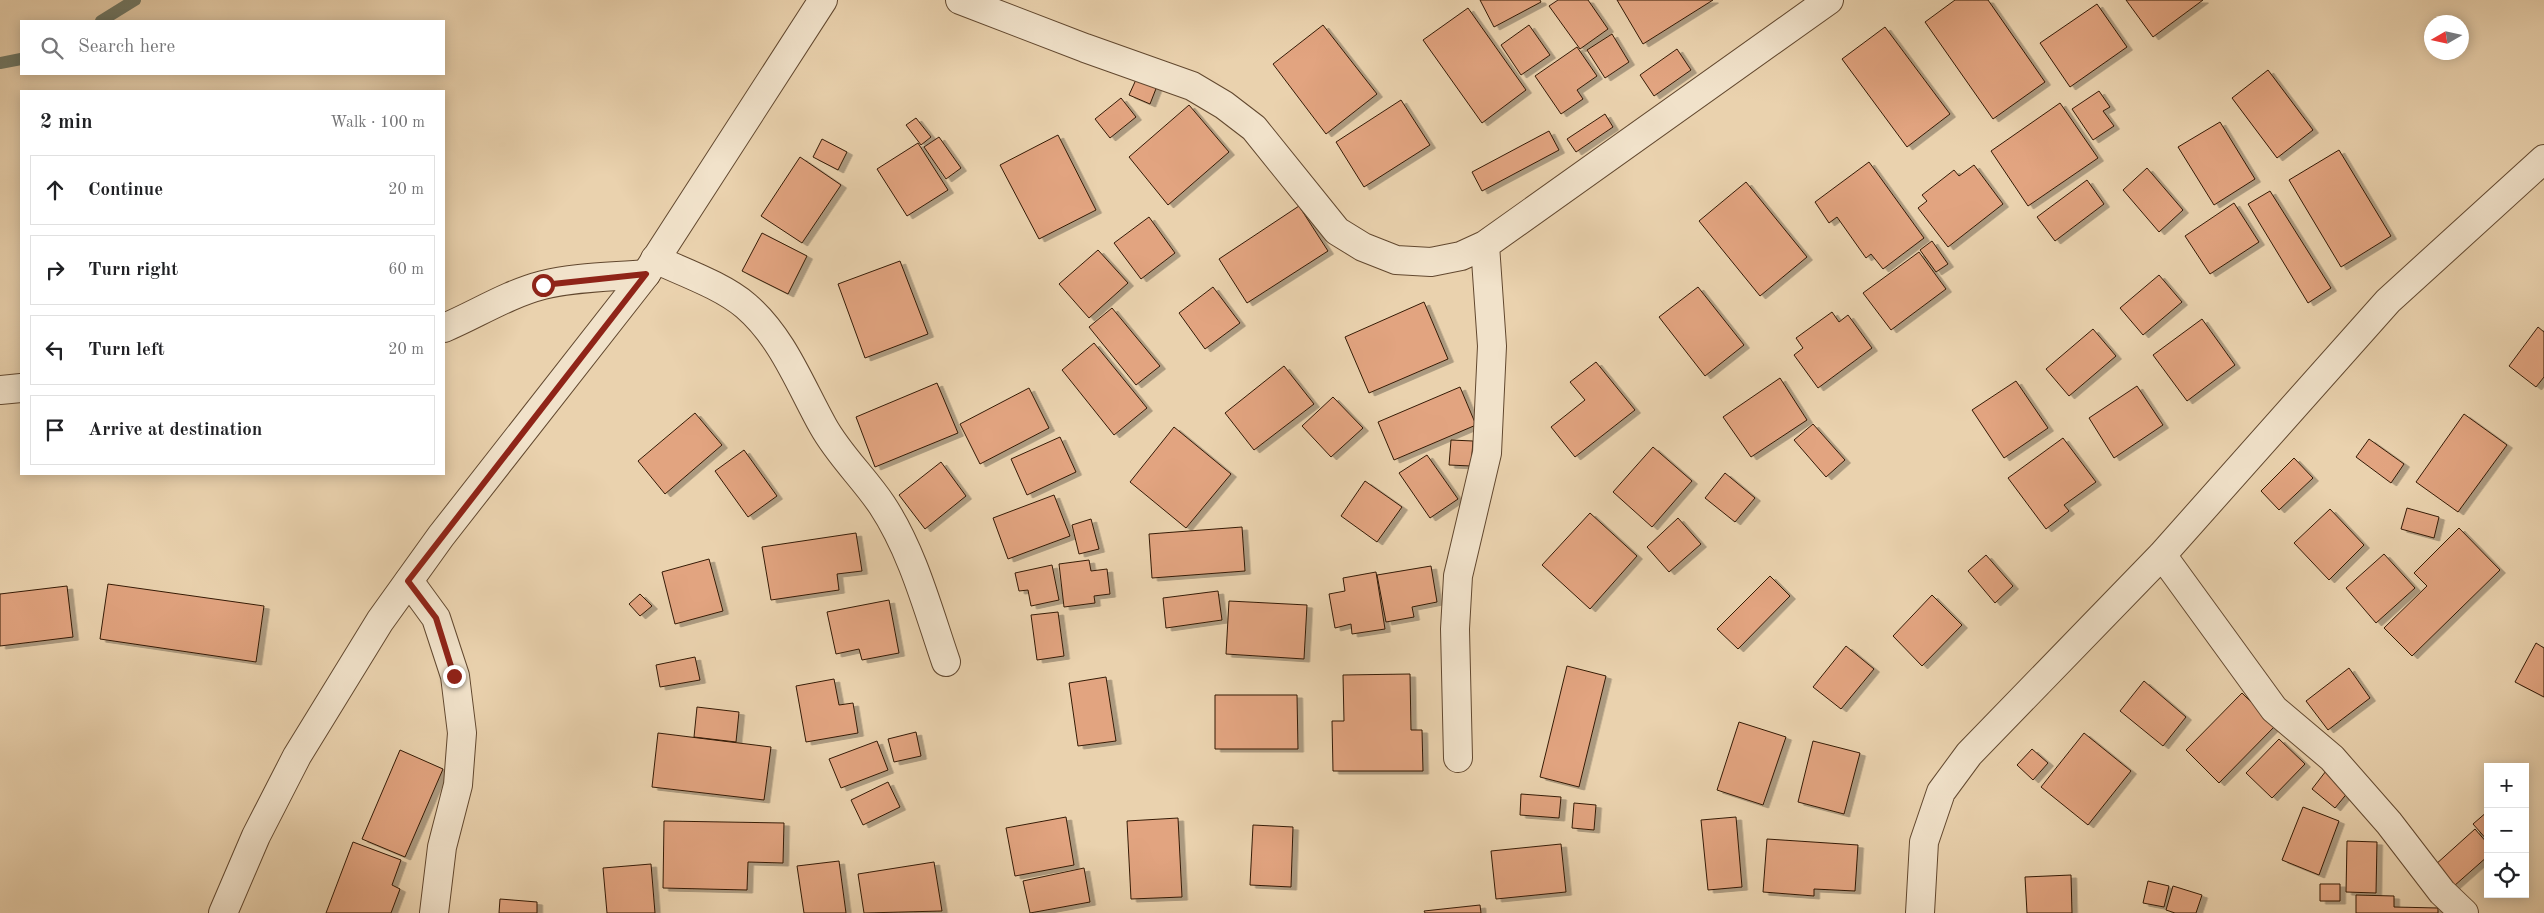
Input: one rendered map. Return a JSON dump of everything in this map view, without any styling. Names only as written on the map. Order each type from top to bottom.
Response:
[{"type":"street","points":[[223,913],[256,836],[297,756],[380,621],[408,581],[650,266],[823,0]]},
{"type":"street","points":[[960,0],[1085,48],[1192,86],[1224,104],[1254,128],[1337,231],[1363,247],[1396,260],[1431,262],[1461,256],[1485,245],[1829,0]]},
{"type":"street","points":[[1920,913],[1924,842],[1941,792],[1969,754],[2162,555],[2388,301],[2544,159]]},
{"type":"street","points":[[1458,758],[1455,629],[1458,576],[1487,453],[1492,346],[1485,245]]},
{"type":"street","points":[[445,328],[482,312],[509,297],[543,285],[650,266],[744,305],[764,324],[788,360],[838,450],[882,505],[912,562],[946,662]]},
{"type":"street","points":[[0,390],[20,388]]},
{"type":"street","points":[[2162,555],[2274,709],[2332,758],[2390,823],[2442,892],[2464,913]]},
{"type":"street","points":[[408,581],[436,618],[454,676],[462,733],[458,785],[442,847],[434,913]]},
{"type":"building","points":[[1480,0],[1540,0],[1541,2],[1494,27]]},
{"type":"building","points":[[1558,0],[1588,0],[1608,29],[1580,49],[1549,6]]},
{"type":"building","points":[[1617,0],[1713,0],[1643,44]]},
{"type":"building","points":[[1955,0],[1988,0],[2045,82],[1993,119],[1925,22]]},
{"type":"building","points":[[2126,0],[2203,0],[2153,37]]},
{"type":"building","points":[[2097,4],[2127,47],[2070,87],[2040,43]]},
{"type":"building","points":[[1468,8],[1526,90],[1482,123],[1423,40]]},
{"type":"building","points":[[1323,25],[1377,94],[1326,134],[1273,64]]},
{"type":"building","points":[[1529,25],[1550,55],[1521,75],[1501,45]]},
{"type":"building","points":[[1885,27],[1950,114],[1907,147],[1842,59]]},
{"type":"building","points":[[1612,34],[1629,62],[1605,78],[1587,50]]},
{"type":"building","points":[[1577,47],[1597,76],[1577,90],[1583,99],[1561,114],[1535,76]]},
{"type":"building","points":[[1677,49],[1691,70],[1654,96],[1640,75]]},
{"type":"building","points":[[2268,70],[2313,130],[2277,158],[2232,98]]},
{"type":"building","points":[[1139,73],[1159,81],[1150,104],[1129,95]]},
{"type":"building","points":[[2099,91],[2110,107],[2103,111],[2114,126],[2093,140],[2072,109]]},
{"type":"building","points":[[1121,98],[1136,117],[1110,138],[1095,119]]},
{"type":"building","points":[[1401,100],[1430,145],[1364,187],[1336,142]]},
{"type":"building","points":[[2060,103],[2098,158],[2028,206],[1991,151]]},
{"type":"building","points":[[1189,105],[1229,152],[1168,205],[1129,157]]},
{"type":"building","points":[[1605,114],[1613,127],[1576,152],[1567,139]]},
{"type":"building","points":[[916,118],[931,137],[921,145],[906,125]]},
{"type":"building","points":[[2220,122],[2255,179],[2214,205],[2178,147]]},
{"type":"building","points":[[1549,131],[1559,150],[1482,191],[1472,172]]},
{"type":"building","points":[[1058,135],[1096,210],[1039,239],[1000,165]]},
{"type":"building","points":[[939,137],[961,168],[946,179],[924,147]]},
{"type":"building","points":[[822,139],[847,152],[838,170],[813,157]]},
{"type":"building","points":[[918,143],[948,190],[907,216],[877,169]]},
{"type":"building","points":[[2339,150],[2391,236],[2341,267],[2289,180]]},
{"type":"building","points":[[800,157],[841,185],[802,243],[761,216]]},
{"type":"building","points":[[1869,162],[1924,238],[1883,269],[1871,254],[1866,258],[1837,217],[1829,223],[1815,202]]},
{"type":"building","points":[[1974,165],[2003,204],[1948,247],[1918,208],[1927,201],[1922,195],[1954,170],[1959,176]]},
{"type":"building","points":[[2147,168],[2183,210],[2159,232],[2123,190]]},
{"type":"building","points":[[2087,180],[2104,204],[2055,241],[2037,217]]},
{"type":"building","points":[[1746,182],[1807,257],[1760,296],[1699,221]]},
{"type":"building","points":[[2270,191],[2331,288],[2308,303],[2248,204]]},
{"type":"building","points":[[2234,203],[2259,242],[2210,274],[2185,236]]},
{"type":"building","points":[[1299,206],[1328,251],[1247,303],[1219,259]]},
{"type":"building","points":[[1149,217],[1175,253],[1141,279],[1114,243]]},
{"type":"building","points":[[762,233],[807,256],[788,294],[742,271]]},
{"type":"building","points":[[1932,241],[1948,264],[1936,272],[1920,250]]},
{"type":"building","points":[[1098,250],[1128,283],[1089,318],[1059,284]]},
{"type":"building","points":[[1919,252],[1946,289],[1891,330],[1863,293]]},
{"type":"building","points":[[900,261],[928,334],[865,358],[838,284]]},
{"type":"building","points":[[2159,275],[2182,302],[2143,335],[2120,308]]},
{"type":"building","points":[[1213,287],[1240,323],[1205,349],[1179,313]]},
{"type":"building","points":[[1698,287],[1744,345],[1705,376],[1659,317]]},
{"type":"building","points":[[1424,302],[1448,359],[1369,393],[1345,337]]},
{"type":"building","points":[[1112,308],[1160,366],[1136,385],[1089,327]]},
{"type":"building","points":[[1832,312],[1839,322],[1848,315],[1872,348],[1818,388],[1794,355],[1803,348],[1796,338]]},
{"type":"building","points":[[2202,319],[2235,365],[2187,401],[2153,355]]},
{"type":"building","points":[[2538,327],[2544,332],[2544,377],[2536,387],[2509,366]]},
{"type":"building","points":[[2093,329],[2116,356],[2069,396],[2046,369]]},
{"type":"building","points":[[1094,343],[1147,408],[1114,435],[1062,370]]},
{"type":"building","points":[[1596,362],[1635,410],[1575,457],[1551,427],[1585,400],[1570,382]]},
{"type":"building","points":[[1284,366],[1314,404],[1254,450],[1225,413]]},
{"type":"building","points":[[1780,378],[1807,420],[1751,457],[1723,417]]},
{"type":"building","points":[[2016,381],[2048,428],[2004,458],[1972,410]]},
{"type":"building","points":[[937,383],[958,433],[875,467],[856,417]]},
{"type":"building","points":[[2137,386],[2163,425],[2114,458],[2089,418]]},
{"type":"building","points":[[1460,387],[1476,425],[1394,460],[1378,422]]},
{"type":"building","points":[[1029,388],[1049,428],[980,464],[960,424]]},
{"type":"building","points":[[1333,397],[1363,428],[1331,457],[1302,426]]},
{"type":"building","points":[[695,413],[722,445],[665,494],[638,461]]},
{"type":"building","points":[[2464,414],[2507,445],[2458,512],[2416,482]]},
{"type":"building","points":[[1813,424],[1845,460],[1826,477],[1794,440]]},
{"type":"building","points":[[1174,427],[1231,474],[1186,528],[1130,482]]},
{"type":"building","points":[[1060,437],[1076,472],[1027,495],[1011,459]]},
{"type":"building","points":[[2063,438],[2096,482],[2064,505],[2069,511],[2046,529],[2008,478]]},
{"type":"building","points":[[2369,439],[2404,464],[2391,483],[2356,457]]},
{"type":"building","points":[[1451,440],[1473,441],[1471,466],[1449,465]]},
{"type":"building","points":[[1653,447],[1692,481],[1652,527],[1613,492]]},
{"type":"building","points":[[744,450],[777,496],[748,517],[715,471]]},
{"type":"building","points":[[1427,455],[1458,499],[1430,518],[1399,473]]},
{"type":"building","points":[[2294,458],[2313,478],[2279,510],[2261,491]]},
{"type":"building","points":[[941,462],[966,496],[925,529],[899,495]]},
{"type":"building","points":[[1725,473],[1755,498],[1735,522],[1705,498]]},
{"type":"building","points":[[1365,481],[1402,507],[1377,542],[1341,516]]},
{"type":"building","points":[[1054,495],[1070,536],[1008,559],[993,518]]},
{"type":"building","points":[[2407,508],[2439,517],[2434,538],[2401,529]]},
{"type":"building","points":[[2330,509],[2364,545],[2329,580],[2294,543]]},
{"type":"building","points":[[1590,513],[1637,556],[1590,609],[1542,565]]},
{"type":"building","points":[[1678,518],[1701,544],[1669,572],[1647,547]]},
{"type":"building","points":[[1091,519],[1099,549],[1079,554],[1072,525]]},
{"type":"building","points":[[1242,527],[1245,571],[1152,578],[1149,534]]},
{"type":"building","points":[[2459,528],[2500,570],[2412,656],[2384,628],[2427,586],[2414,573]]},
{"type":"building","points":[[856,533],[862,571],[837,574],[839,590],[771,600],[762,547]]},
{"type":"building","points":[[2384,554],[2415,588],[2376,623],[2346,588]]},
{"type":"building","points":[[1986,555],[2013,586],[1995,603],[1968,571]]},
{"type":"building","points":[[709,559],[723,611],[675,624],[662,572]]},
{"type":"building","points":[[1089,560],[1091,571],[1107,569],[1110,594],[1094,596],[1095,603],[1064,607],[1059,564]]},
{"type":"building","points":[[1052,565],[1059,600],[1031,606],[1028,590],[1019,591],[1015,573]]},
{"type":"building","points":[[1431,566],[1437,602],[1412,607],[1414,617],[1386,622],[1377,575]]},
{"type":"building","points":[[1376,572],[1385,629],[1352,634],[1351,624],[1335,628],[1329,594],[1345,591],[1343,578]]},
{"type":"building","points":[[1770,576],[1790,596],[1738,649],[1717,629]]},
{"type":"building","points":[[108,584],[264,606],[256,662],[100,639]]},
{"type":"building","points":[[67,586],[73,637],[0,646],[0,594]]},
{"type":"building","points":[[1218,591],[1222,620],[1166,628],[1163,598]]},
{"type":"building","points":[[640,594],[652,606],[640,616],[629,604]]},
{"type":"building","points":[[1932,595],[1962,625],[1922,666],[1893,636]]},
{"type":"building","points":[[889,600],[899,653],[862,660],[859,649],[836,654],[827,612]]},
{"type":"building","points":[[1229,601],[1307,605],[1304,659],[1226,654]]},
{"type":"building","points":[[1058,612],[1064,656],[1037,660],[1031,615]]},
{"type":"building","points":[[2536,643],[2544,648],[2544,697],[2515,682]]},
{"type":"building","points":[[1846,646],[1874,669],[1841,709],[1813,687]]},
{"type":"building","points":[[695,657],[700,680],[660,687],[656,665]]},
{"type":"building","points":[[1567,666],[1606,676],[1579,787],[1540,777]]},
{"type":"building","points":[[2349,668],[2370,698],[2328,730],[2306,701]]},
{"type":"building","points":[[1410,674],[1411,730],[1422,730],[1423,771],[1333,771],[1332,721],[1344,721],[1343,675]]},
{"type":"building","points":[[1106,677],[1116,741],[1078,746],[1069,683]]},
{"type":"building","points":[[834,679],[839,705],[853,703],[858,733],[806,742],[796,686]]},
{"type":"building","points":[[2144,681],[2186,717],[2163,746],[2120,711]]},
{"type":"building","points":[[2242,693],[2275,726],[2219,783],[2186,750]]},
{"type":"building","points":[[1215,695],[1297,695],[1298,749],[1215,749]]},
{"type":"building","points":[[697,707],[739,712],[736,742],[694,737]]},
{"type":"building","points":[[1739,722],[1786,737],[1763,805],[1717,790]]},
{"type":"building","points":[[916,732],[921,756],[894,762],[888,739]]},
{"type":"building","points":[[658,733],[771,747],[764,800],[652,787]]},
{"type":"building","points":[[2084,733],[2131,771],[2088,825],[2041,787]]},
{"type":"building","points":[[2279,739],[2305,764],[2272,798],[2246,773]]},
{"type":"building","points":[[877,741],[888,770],[841,788],[829,759]]},
{"type":"building","points":[[1813,741],[1860,753],[1844,814],[1798,802]]},
{"type":"building","points":[[2032,749],[2048,763],[2033,780],[2017,765]]},
{"type":"building","points":[[400,750],[443,769],[405,857],[362,839]]},
{"type":"building","points":[[2326,771],[2349,791],[2335,808],[2312,789]]},
{"type":"building","points":[[888,782],[900,807],[863,825],[851,800]]},
{"type":"building","points":[[1521,794],[1561,797],[1559,818],[1520,815]]},
{"type":"building","points":[[1574,803],[1596,805],[1594,830],[1572,828]]},
{"type":"building","points":[[2303,807],[2339,821],[2319,875],[2282,860]]},
{"type":"building","points":[[2484,814],[2484,836],[2473,824]]},
{"type":"building","points":[[1066,817],[1074,865],[1015,876],[1006,828]]},
{"type":"building","points":[[1736,817],[1742,887],[1708,890],[1701,820]]},
{"type":"building","points":[[1178,818],[1182,897],[1131,899],[1127,821]]},
{"type":"building","points":[[664,821],[784,823],[783,863],[748,862],[747,890],[663,888]]},
{"type":"building","points":[[1253,825],[1293,827],[1291,887],[1250,885]]},
{"type":"building","points":[[2475,829],[2484,839],[2484,860],[2454,886],[2435,865]]},
{"type":"building","points":[[1767,839],[1858,845],[1855,891],[1814,889],[1814,896],[1763,892]]},
{"type":"building","points":[[2347,841],[2377,842],[2376,893],[2346,892]]},
{"type":"building","points":[[353,842],[401,860],[392,885],[400,889],[391,913],[326,913]]},
{"type":"building","points":[[1561,844],[1566,892],[1496,899],[1491,851]]},
{"type":"building","points":[[839,861],[846,913],[804,913],[797,866]]},
{"type":"building","points":[[934,862],[942,911],[864,913],[858,874]]},
{"type":"building","points":[[651,864],[655,913],[607,913],[603,868]]},
{"type":"building","points":[[1084,868],[1090,902],[1030,913],[1023,881]]},
{"type":"building","points":[[2071,875],[2072,913],[2027,913],[2025,877]]},
{"type":"building","points":[[2148,881],[2169,886],[2164,907],[2143,903]]},
{"type":"building","points":[[2320,884],[2340,884],[2340,901],[2320,901]]},
{"type":"building","points":[[2173,886],[2202,895],[2196,913],[2175,913],[2166,910]]},
{"type":"building","points":[[2356,895],[2394,896],[2394,907],[2438,908],[2438,913],[2356,913]]},
{"type":"building","points":[[500,899],[537,902],[537,913],[499,913]]},
{"type":"building","points":[[1480,905],[1481,913],[1425,913],[1424,911]]},
{"type":"waterway","points":[[103,20],[135,0]]},
{"type":"waterway","points":[[0,63],[20,59]]},
{"type":"route","points":[[454,676],[436,618],[408,581],[646,274],[543,285]]}]
